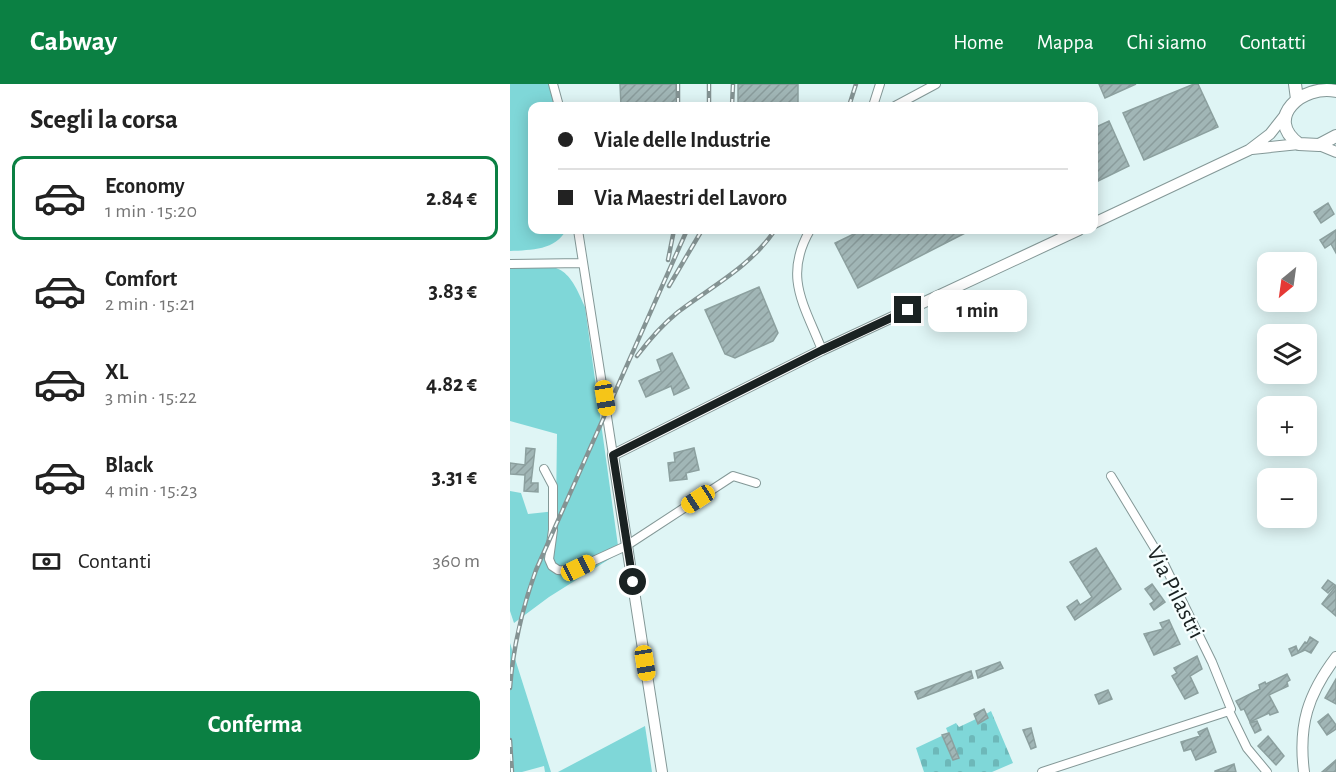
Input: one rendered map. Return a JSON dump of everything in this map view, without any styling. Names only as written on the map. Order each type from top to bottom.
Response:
[{"type":"main road","points":[[1295,84],[1297,99]]},
{"type":"main road","points":[[1326,88],[1297,99],[1285,115],[1287,132],[1299,144],[1319,145],[1336,136]]},
{"type":"street","points":[[552,84],[558,102]]},
{"type":"street","points":[[874,102],[880,84]]},
{"type":"street","points":[[902,102],[931,85]]},
{"type":"street","points":[[1098,221],[1249,150],[1270,134],[1285,115]]},
{"type":"street","points":[[1249,150],[1299,144]]},
{"type":"street","points":[[1319,145],[1336,152]]},
{"type":"street","points":[[579,234],[662,772]]},
{"type":"street","points":[[808,234],[798,257],[796,279],[822,350]]},
{"type":"street","points":[[613,455],[822,350],[1070,234]]},
{"type":"street","points":[[510,264],[583,263]]},
{"type":"street","points":[[544,469],[554,486],[553,530],[549,559],[552,566],[558,570],[578,568],[626,546],[733,476],[756,483]]},
{"type":"street","name":"Via Pilastri","points":[[1112,476],[1162,562],[1212,662],[1231,709],[1228,711],[1247,748],[1267,772]]},
{"type":"street","points":[[1304,772],[1302,751],[1304,722],[1309,702],[1315,687],[1336,657]]},
{"type":"street","points":[[1042,772],[1062,769],[1228,711]]},
{"type":"green space","points":[[510,84],[550,84],[555,102],[528,102],[528,234],[564,234],[556,242],[542,248],[510,251]]},
{"type":"green space","points":[[510,264],[549,266],[565,273],[578,291],[585,307],[619,553],[549,597],[514,623],[510,611],[510,491],[521,493],[528,514],[556,511],[557,434],[510,421]]},
{"type":"green space","points":[[510,643],[551,772],[545,772],[544,766],[522,772],[510,772]]},
{"type":"green space","points":[[984,709],[986,714],[991,711],[1013,763],[992,772],[924,772],[916,748],[948,733],[946,728],[956,723],[959,727],[976,719],[974,714]]},
{"type":"green space","points":[[645,726],[652,772],[558,772]]},
{"type":"building","points":[[620,84],[676,84],[677,102],[621,102]]},
{"type":"building","points":[[738,84],[798,84],[798,102],[738,102]]},
{"type":"building","points":[[1099,84],[1136,84],[1105,98]]},
{"type":"building","points":[[1198,84],[1218,127],[1144,160],[1123,113]]},
{"type":"building","points":[[1109,121],[1129,166],[1098,181],[1098,126]]},
{"type":"building","points":[[1328,203],[1334,214],[1321,223],[1314,212]]},
{"type":"building","points":[[1336,230],[1336,253],[1331,244],[1325,248],[1320,240]]},
{"type":"building","points":[[854,234],[963,234],[858,288],[835,243]]},
{"type":"building","points":[[759,287],[778,333],[773,341],[735,358],[725,354],[705,310]]},
{"type":"building","points":[[672,353],[689,388],[674,395],[671,386],[646,397],[639,381],[661,371],[657,360]]},
{"type":"building","points":[[526,448],[535,449],[531,483],[538,483],[538,492],[524,491],[525,475],[510,474],[510,463],[525,465]]},
{"type":"building","points":[[694,448],[699,470],[686,473],[687,479],[670,481],[668,463],[675,462],[674,453]]},
{"type":"building","points":[[1096,548],[1121,589],[1075,620],[1067,607],[1077,600],[1080,605],[1092,597],[1070,562]]},
{"type":"building","points":[[1328,580],[1335,585],[1328,593],[1322,588]]},
{"type":"building","points":[[1152,584],[1165,602],[1154,610],[1150,604],[1154,601],[1145,589]]},
{"type":"building","points":[[1336,586],[1336,616],[1322,604]]},
{"type":"building","points":[[1169,620],[1180,644],[1154,655],[1144,634],[1163,629],[1160,623]]},
{"type":"building","points":[[1310,637],[1318,642],[1311,653],[1305,650],[1292,656],[1289,649],[1296,646],[1298,652]]},
{"type":"building","points":[[1197,656],[1202,669],[1190,676],[1198,693],[1185,699],[1172,676],[1177,673],[1174,668]]},
{"type":"building","points":[[1000,662],[1003,668],[978,678],[976,671]]},
{"type":"building","points":[[971,671],[973,678],[918,699],[915,692]]},
{"type":"building","points":[[1287,674],[1290,680],[1287,682],[1288,686],[1269,695],[1278,712],[1270,715],[1269,713],[1250,722],[1244,709],[1241,710],[1236,701],[1260,689],[1259,685]]},
{"type":"building","points":[[1336,679],[1336,704],[1325,698]]},
{"type":"building","points":[[1108,690],[1112,699],[1099,704],[1095,695]]},
{"type":"building","points":[[984,709],[988,718],[978,724],[974,714]]},
{"type":"building","points":[[1328,714],[1336,725],[1336,729],[1327,735],[1318,722]]},
{"type":"building","points":[[1257,721],[1261,730],[1255,733],[1250,723]]},
{"type":"building","points":[[1031,728],[1036,747],[1031,749],[1023,730]]},
{"type":"building","points":[[1207,728],[1216,752],[1196,760],[1191,749],[1184,751],[1181,742],[1200,736],[1198,732]]},
{"type":"building","points":[[949,733],[959,758],[953,760],[942,735]]},
{"type":"building","points":[[1268,736],[1284,756],[1276,765],[1258,746]]},
{"type":"building","points":[[1336,760],[1336,772],[1322,772]]},
{"type":"building","points":[[1234,764],[1236,772],[1215,772],[1215,771]]},
{"type":"railway","points":[[678,84],[678,102]]},
{"type":"railway","points":[[709,84],[709,102]]},
{"type":"railway","points":[[732,102],[733,84]]},
{"type":"railway","points":[[850,102],[856,84]]},
{"type":"railway","points":[[668,260],[673,234]]},
{"type":"railway","points":[[510,688],[519,628],[536,570],[685,234]]},
{"type":"railway","points":[[669,286],[700,234]]},
{"type":"railway","points":[[637,356],[672,317],[730,275],[754,255],[772,234]]},
{"type":"railway","points":[[510,740],[512,772]]},
{"type":"route","points":[[633,582],[613,455],[822,350],[908,310]]}]
